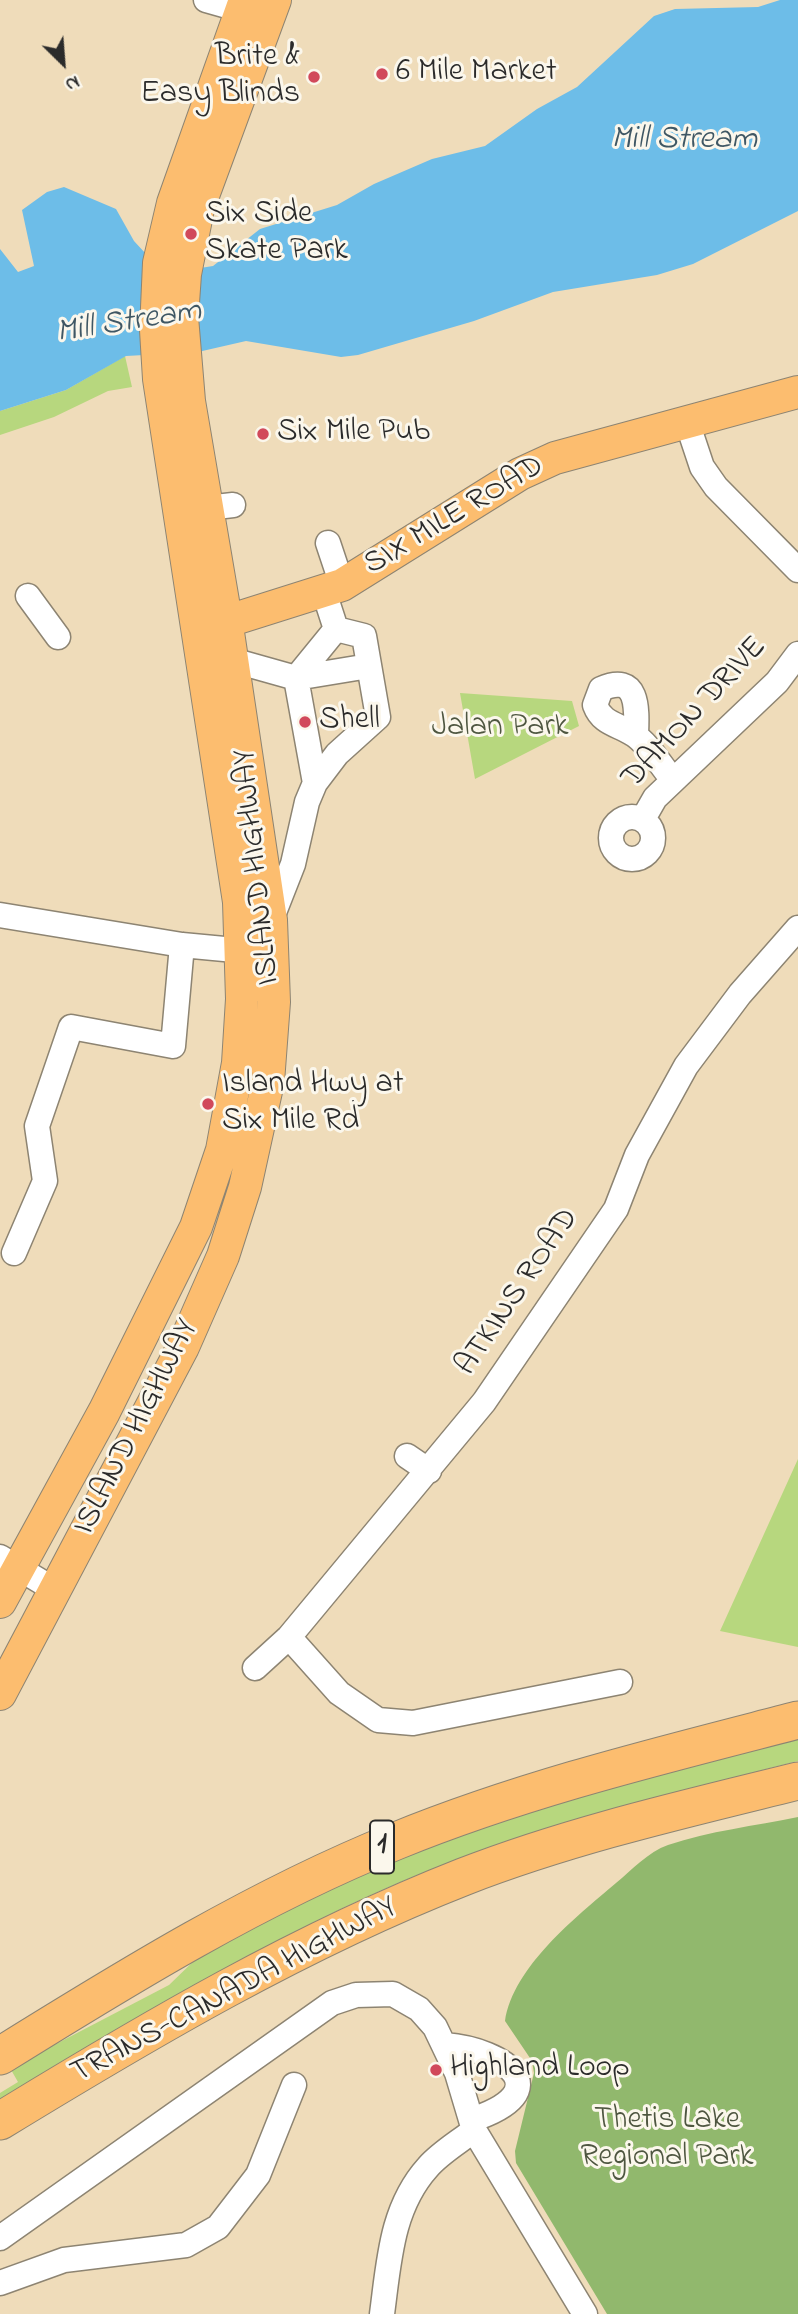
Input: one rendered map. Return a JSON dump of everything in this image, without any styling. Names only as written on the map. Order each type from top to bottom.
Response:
[{"type":"highway","name":"TRANS-CANADA HIGHWAY","points":[[1,2056],[201,1937],[302,1883],[396,1840],[576,1779],[798,1720]]},
{"type":"highway","name":"TRANS-CANADA HIGHWAY","points":[[0,2121],[134,2039],[372,1915],[462,1878],[584,1836],[798,1781]]},
{"type":"main road","name":"ISLAND HIGHWAY","points":[[0,1694],[183,1347],[223,1256],[245,1187],[268,1082],[274,1002],[271,920],[232,660],[212,625],[220,506],[158,367],[157,299],[159,264],[185,206],[257,7]]},
{"type":"main road","name":"SIX MILE ROAD","points":[[212,625],[333,588],[520,474],[555,458],[798,392]]},
{"type":"main road","name":"ISLAND HIGHWAY","points":[[0,1602],[8,1562],[104,1412],[196,1227],[222,1150],[238,1063],[243,999],[242,951],[212,625],[175,403]]},
{"type":"street","points":[[206,0],[257,7]]},
{"type":"street","points":[[687,422],[702,467],[716,487],[798,570]]},
{"type":"street","points":[[315,783],[296,678],[336,629],[328,543]]},
{"type":"street","points":[[29,596],[58,637]]},
{"type":"street","points":[[271,920],[293,864],[307,802],[315,783],[337,754],[378,717],[364,636],[336,629]]},
{"type":"street","name":"DAMON DRIVE","points":[[643,819],[655,797],[777,682],[798,654]]},
{"type":"street","points":[[232,660],[296,678],[371,676]]},
{"type":"street","points":[[636,735],[673,780]]},
{"type":"street","points":[[0,915],[182,946],[273,953]]},
{"type":"street","name":"ATKINS ROAD","points":[[255,1668],[289,1637],[484,1402],[616,1209],[637,1155],[686,1066],[740,994],[798,928]]},
{"type":"street","points":[[14,1253],[45,1181],[37,1126],[71,1027],[173,1045],[182,946]]},
{"type":"street","points":[[407,1455],[429,1471]]},
{"type":"street","points":[[8,1562],[55,1590]]},
{"type":"street","points":[[289,1637],[339,1693],[378,1720],[413,1723],[620,1682]]},
{"type":"street","points":[[0,2238],[332,2003],[375,1992],[393,1994],[419,2009],[445,2045],[473,2125],[584,2314]]},
{"type":"street","points":[[382,2314],[392,2239],[404,2198],[429,2165],[473,2125],[510,2103],[519,2091],[518,2076],[508,2066],[471,2047],[445,2045]]},
{"type":"street","points":[[0,2283],[64,2260],[186,2245],[218,2227],[258,2175],[294,2085]]},
{"type":"green space","points":[[125,356],[132,387],[108,391],[54,417],[0,435],[0,411],[66,390]]},
{"type":"green space","name":"Jalan Park","points":[[460,693],[572,701],[579,726],[475,779]]},
{"type":"green space","points":[[798,1459],[798,1647],[720,1631]]},
{"type":"green space","points":[[798,1735],[798,1761],[549,1829],[451,1862],[350,1905],[198,1985],[0,2104],[0,2093],[18,2082],[10,2068],[169,1985],[200,1955],[276,1912],[495,1818]]},
{"type":"green space","name":"Thetis Lake Regional Park","points":[[798,1817],[798,2314],[607,2314],[516,2163],[515,2151],[534,2073],[532,2061],[505,2021],[510,2001],[520,1981],[548,1944],[654,1852],[700,1836]]},
{"type":"water","name":"Mill Stream","points":[[780,0],[798,0],[798,211],[693,264],[657,275],[553,292],[474,321],[358,355],[341,357],[246,341],[198,352],[126,356],[66,390],[0,411],[0,249],[18,272],[34,266],[22,210],[47,192],[64,187],[116,209],[134,241],[146,254],[194,269],[213,266],[260,229],[337,205],[374,184],[432,159],[485,146],[537,109],[577,87],[654,16],[675,9],[758,7]]},
{"type":"place","name":"6 Mile Market","points":[[382,74]]},
{"type":"place","name":"Brite & Easy Blinds","points":[[314,77]]},
{"type":"place","name":"Six Side Skate Park","points":[[191,234]]},
{"type":"place","name":"Six Mile Pub","points":[[263,434]]},
{"type":"place","name":"Shell","points":[[305,722]]},
{"type":"place","name":"Island Hwy at Six Mile Rd","points":[[208,1104]]},
{"type":"place","name":"Highland Loop","points":[[436,2070]]}]
